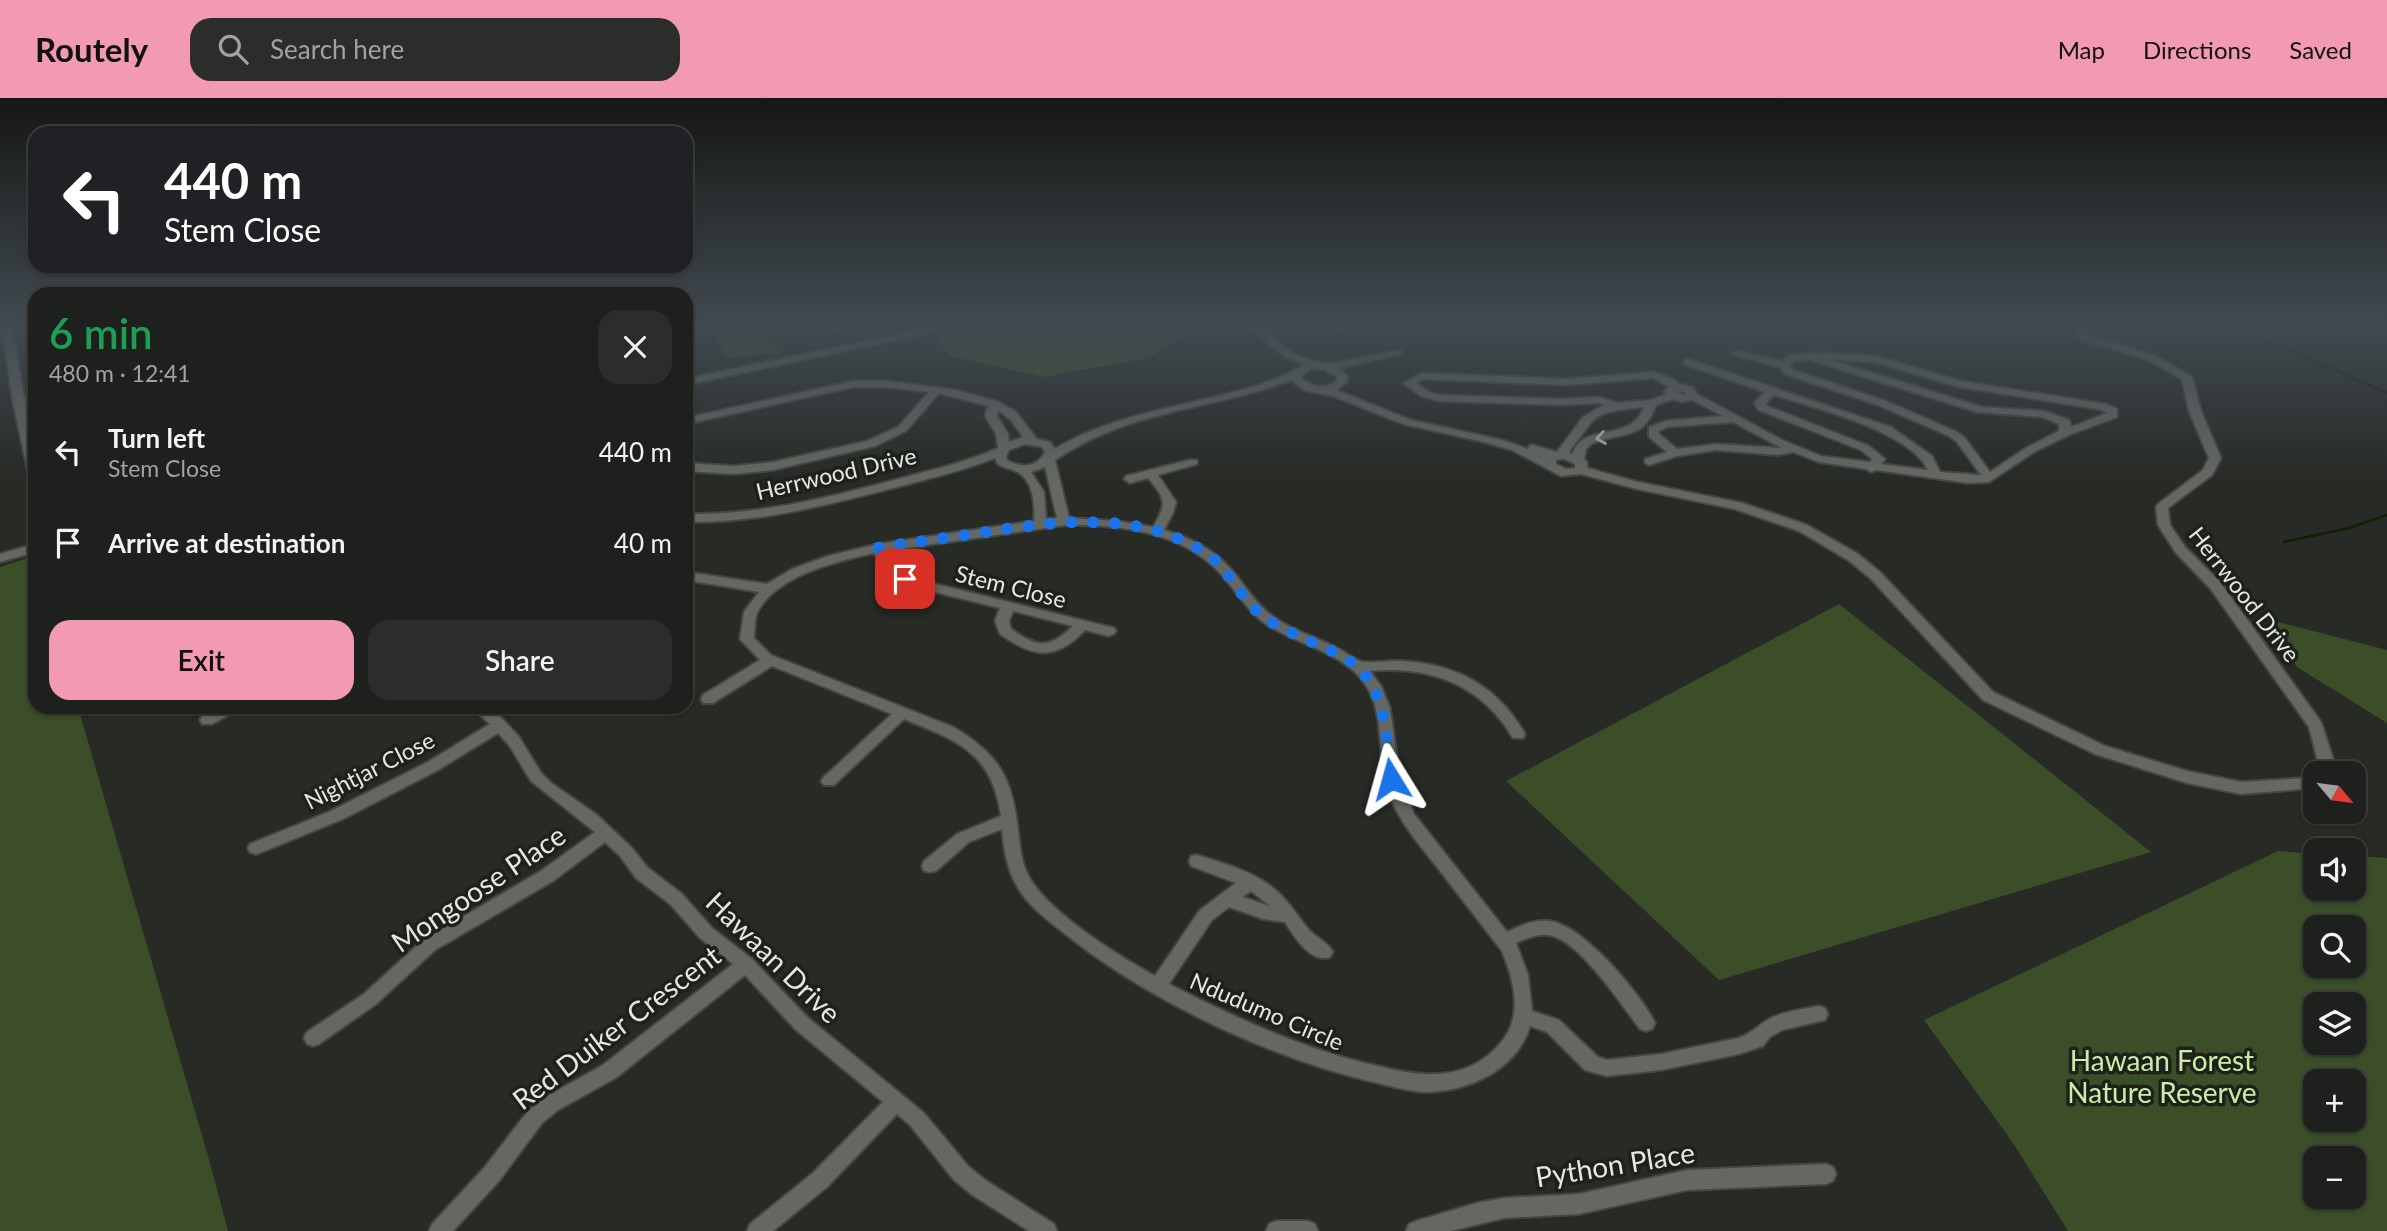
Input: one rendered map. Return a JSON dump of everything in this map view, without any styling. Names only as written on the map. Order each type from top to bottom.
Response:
[{"type":"street","points":[[15,376],[28,441]]},
{"type":"street","points":[[693,380],[714,376]]},
{"type":"street","points":[[1036,441],[1089,434],[1253,390],[1290,376]]},
{"type":"street","points":[[1297,376],[1297,382],[1305,387]]},
{"type":"street","points":[[1341,376],[1342,381],[1356,393],[1400,413],[1487,432],[1637,485],[1738,506],[1794,524],[1853,557],[1875,575],[1988,696],[2100,750],[2187,777],[2241,788],[2303,784]]},
{"type":"street","points":[[1326,390],[1349,376]]},
{"type":"street","points":[[1644,376],[1575,382],[1422,376],[1408,383],[1425,394],[1440,398],[1560,402],[1599,400],[1613,405],[1651,403],[1674,391]]},
{"type":"street","points":[[1656,376],[1669,381],[1674,391],[1686,399],[1693,396],[1792,449],[1819,458],[1871,468],[1934,473],[1968,479],[1989,478],[2030,450],[2113,415],[2113,411],[2102,406],[1959,383],[1935,376]]},
{"type":"street","points":[[1726,376],[1887,429],[1928,458],[1934,473]]},
{"type":"street","points":[[1801,376],[1882,403],[1953,434],[1961,440],[1989,478]]},
{"type":"street","points":[[1872,376],[1981,410],[2044,414],[2065,422],[2065,433]]},
{"type":"street","name":"Herrwood Drive","points":[[2185,376],[2195,411],[2214,458],[2208,472],[2162,507],[2164,525],[2180,550],[2215,585],[2316,726],[2326,761]]},
{"type":"street","points":[[693,420],[866,383],[966,396],[1010,412],[1036,441],[1050,448],[1064,521]]},
{"type":"street","points":[[1253,390],[1305,387],[1326,390],[1353,398],[1407,422],[1469,433],[1532,455],[1556,458]]},
{"type":"street","points":[[693,467],[733,470],[764,468],[870,444],[902,429],[935,391]]},
{"type":"street","points":[[1771,392],[1760,403],[1763,408],[1865,448],[1879,459],[1871,468]]},
{"type":"street","points":[[19,402],[28,399]]},
{"type":"street","points":[[1579,464],[1579,449],[1592,438],[1623,434],[1635,428],[1644,420],[1651,403]]},
{"type":"street","points":[[995,405],[990,416],[1002,434],[1002,461],[1035,483],[1041,509],[1040,522]]},
{"type":"street","points":[[1556,458],[1571,444],[1589,417],[1613,405]]},
{"type":"street","points":[[1675,453],[1653,435],[1653,429],[1665,424],[1735,419]]},
{"type":"street","points":[[1050,458],[1089,434]]},
{"type":"street","name":"Herrwood Drive","points":[[693,518],[769,514],[953,468],[1003,449],[1016,441],[1036,441]]},
{"type":"street","points":[[1649,461],[1675,453],[1716,447],[1778,452],[1792,449]]},
{"type":"street","name":"Herrwood Drive","points":[[953,468],[1040,466],[1050,458]]},
{"type":"street","points":[[1556,458],[1565,473],[1579,464]]},
{"type":"street","points":[[1130,479],[1194,462]]},
{"type":"street","points":[[1151,474],[1171,502],[1171,509],[1156,532]]},
{"type":"street","name":"Ndudumo Circle","points":[[1040,522],[1105,523],[1156,532],[1191,544],[1222,566],[1249,603],[1269,620],[1341,655],[1367,675],[1380,697],[1391,779],[1408,818],[1504,941],[1520,972],[1525,996],[1524,1016],[1517,1035],[1506,1052],[1493,1064],[1473,1075],[1451,1081],[1424,1083],[1355,1070],[1308,1056],[1157,988],[1090,944],[1048,910],[1030,891],[1017,873],[1004,789],[985,758],[971,744],[948,731],[771,660],[756,650],[747,639],[746,629],[751,609],[769,589],[815,564],[878,548],[1040,522]]},
{"type":"street","name":"Stem Close","points":[[878,548],[889,568],[905,579],[1109,631]]},
{"type":"street","points":[[0,558],[28,550]]},
{"type":"street","points":[[693,577],[769,589]]},
{"type":"street","points":[[1008,606],[1002,621],[1005,631],[1038,650],[1046,651],[1062,644],[1082,625]]},
{"type":"street","points":[[709,699],[771,660]]},
{"type":"street","points":[[1357,667],[1392,663],[1419,667],[1449,676],[1497,702],[1511,718],[1518,734]]},
{"type":"street","points":[[829,781],[902,713]]},
{"type":"street","points":[[207,720],[218,714]]},
{"type":"street","name":"Hawaan Drive","points":[[486,714],[520,750],[536,777],[556,795],[581,810],[626,852],[642,873],[676,899],[706,933],[746,964],[801,1023],[918,1119],[961,1173],[978,1187],[1047,1231]]},
{"type":"street","name":"Nightjar Close","points":[[256,848],[337,815],[432,765],[499,725]]},
{"type":"street","points":[[930,866],[963,838],[1008,820]]},
{"type":"street","name":"Mongoose Place","points":[[313,1038],[370,999],[429,945],[547,876],[604,833]]},
{"type":"street","points":[[1197,861],[1250,882],[1267,892],[1290,916],[1304,937],[1324,952]]},
{"type":"street","points":[[1157,988],[1206,915],[1250,882]]},
{"type":"street","points":[[1227,899],[1263,912],[1290,916]]},
{"type":"street","points":[[1504,941],[1539,928],[1550,928],[1568,934],[1646,1023]]},
{"type":"street","name":"Red Duiker Crescent","points":[[439,1231],[492,1174],[535,1117],[551,1104],[610,1071],[746,964]]},
{"type":"street","points":[[1524,1016],[1553,1026],[1592,1064],[1607,1068],[1661,1062],[1739,1046],[1757,1040],[1770,1026],[1819,1014]]},
{"type":"street","points":[[757,1231],[820,1180],[897,1101]]},
{"type":"street","name":"Python Place","points":[[1416,1231],[1477,1213],[1504,1208],[1580,1204],[1687,1180],[1826,1174]]},
{"type":"street","points":[[1276,1231],[1308,1231]]},
{"type":"green space","points":[[28,558],[28,714],[80,714],[228,1231],[0,1231],[0,567]]},
{"type":"green space","points":[[1839,604],[2151,852],[1719,980],[1506,781]]},
{"type":"green space","points":[[2270,620],[2387,650],[2387,723],[2297,667]]},
{"type":"green space","name":"Hawaan Forest Nature Reserve","points":[[2278,851],[2303,853],[2303,901],[2366,901],[2366,857],[2387,858],[2387,1231],[2068,1231],[2013,1143],[1924,1020]]},
{"type":"waterway","points":[[2348,376],[2387,393]]},
{"type":"waterway","points":[[2284,542],[2349,528],[2387,515]]},
{"type":"route","points":[[905,579],[889,568],[878,548],[1040,522],[1080,520],[1172,536],[1191,544],[1222,566],[1261,615],[1278,626],[1341,655],[1367,675],[1380,697],[1391,779]]}]
